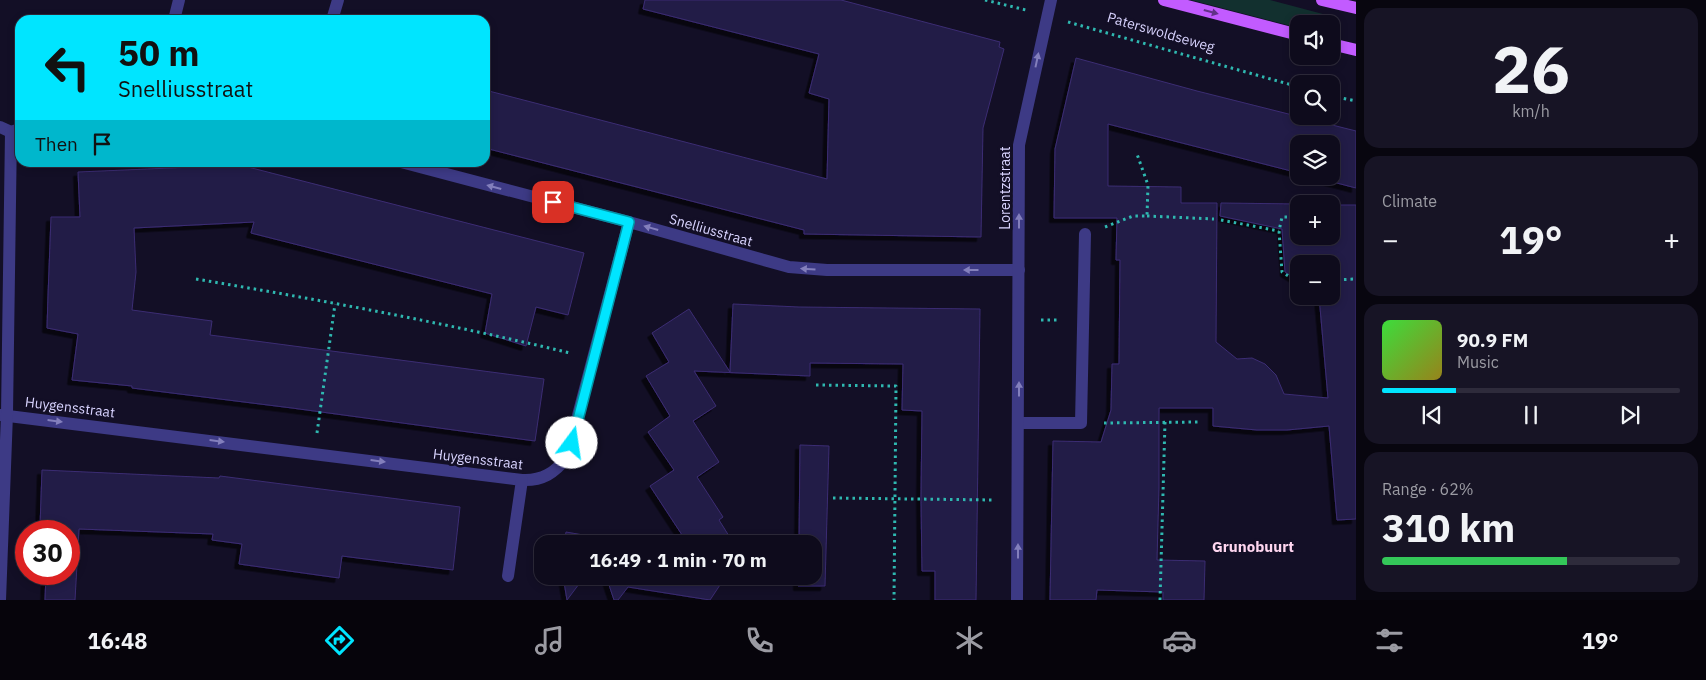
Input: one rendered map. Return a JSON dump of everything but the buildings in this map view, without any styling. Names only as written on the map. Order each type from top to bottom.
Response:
[{"type":"main road","points":[[1164,0],[1290,33]]},
{"type":"main road","points":[[1322,0],[1356,8]]},
{"type":"main road","points":[[1340,46],[1356,50]]},
{"type":"street","points":[[175,15],[179,0]]},
{"type":"street","points":[[334,15],[338,0]]},
{"type":"street","name":"Lorentzstraat","points":[[1017,600],[1020,270],[1019,145],[1051,0]]},
{"type":"street","points":[[0,600],[10,129]]},
{"type":"street","name":"Snelliusstraat","points":[[420,167],[629,222],[789,268],[827,270],[1020,270]]},
{"type":"street","name":"Huygensstraat","points":[[4,415],[522,480],[547,476],[558,469],[567,458],[629,222]]},
{"type":"street","points":[[1018,424],[1081,423],[1085,234]]},
{"type":"street","points":[[508,576],[522,480]]},
{"type":"path","name":"Paterswoldseweg","points":[[985,0],[1290,84]]},
{"type":"path","points":[[1340,98],[1356,102]]},
{"type":"path","points":[[1137,154],[1148,185],[1147,216]]},
{"type":"path","points":[[1085,234],[1134,216],[1214,219]]},
{"type":"path","points":[[1287,217],[1282,217],[1280,231],[1282,272],[1290,277]]},
{"type":"path","points":[[1221,220],[1280,231]]},
{"type":"path","points":[[196,279],[484,332],[594,358]]},
{"type":"path","points":[[1340,280],[1356,279]]},
{"type":"path","points":[[314,453],[335,304]]},
{"type":"path","points":[[1019,320],[1083,320]]},
{"type":"path","points":[[816,385],[896,386],[894,600]]},
{"type":"path","points":[[1160,600],[1165,422]]},
{"type":"path","points":[[1081,423],[1200,422]]},
{"type":"path","points":[[833,498],[1018,500]]},
{"type":"green space","points":[[1191,0],[1270,0],[1327,15],[1290,15],[1290,26]]},
{"type":"district","name":"Grunobuurt","points":[[1253,547]]},
{"type":"route","points":[[553,202],[629,222],[572,443]]}]
